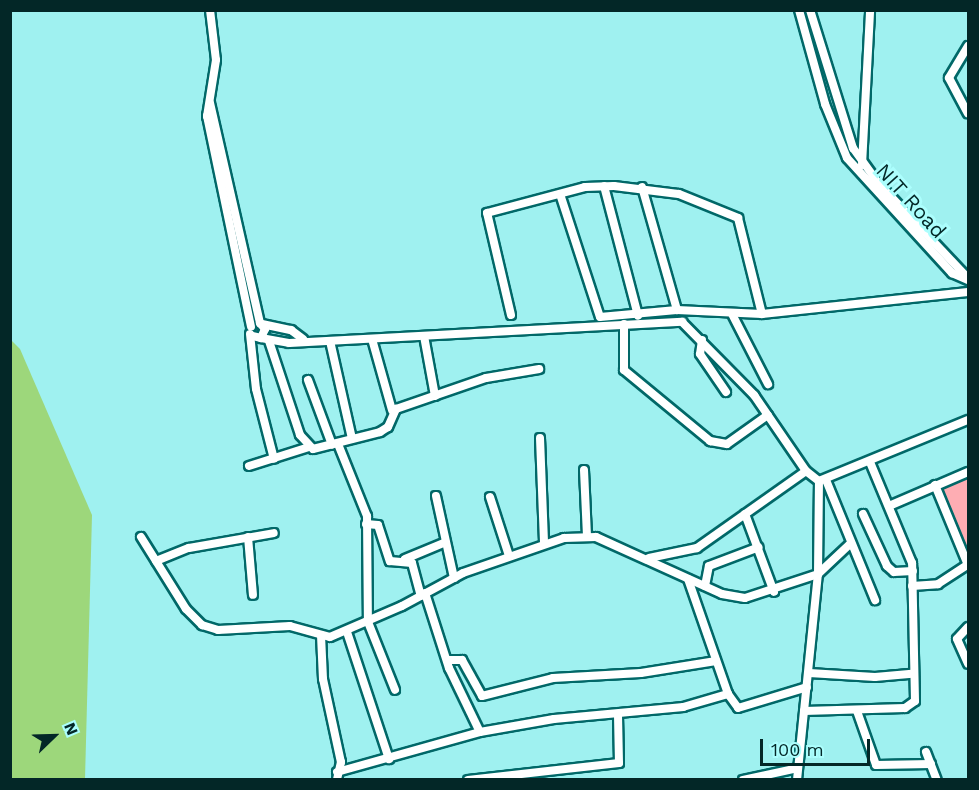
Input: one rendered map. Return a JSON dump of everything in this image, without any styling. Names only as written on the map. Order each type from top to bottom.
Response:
[{"type":"street","points":[[210,10],[216,60],[210,104],[258,325],[280,383],[309,447]]},
{"type":"street","points":[[799,10],[836,134],[860,174]]},
{"type":"street","points":[[810,10],[845,133],[862,164]]},
{"type":"street","name":"NIT Road","points":[[870,10],[860,174],[952,273],[969,279]]},
{"type":"street","points":[[969,46],[949,78],[969,113]]},
{"type":"street","name":"NIT Road","points":[[862,164],[969,279]]},
{"type":"street","points":[[604,186],[638,318]]},
{"type":"street","points":[[511,315],[487,213],[560,194],[604,186],[642,187],[679,194],[738,218],[762,314]]},
{"type":"street","points":[[642,187],[677,310]]},
{"type":"street","points":[[560,194],[596,315],[682,322],[702,340],[768,414],[806,471],[823,481],[875,600]]},
{"type":"street","points":[[252,336],[265,339],[330,341],[624,324],[638,318],[677,310],[762,314],[969,291]]},
{"type":"street","points":[[732,314],[768,384]]},
{"type":"street","points":[[624,324],[624,370],[710,441],[727,444],[768,414]]},
{"type":"street","points":[[258,325],[252,336],[256,389],[274,459]]},
{"type":"street","points":[[258,325],[291,330],[303,339]]},
{"type":"street","points":[[424,336],[435,396]]},
{"type":"street","points":[[249,466],[309,447],[335,444],[385,430],[392,410],[372,339]]},
{"type":"street","points":[[702,340],[700,354],[726,392]]},
{"type":"street","points":[[330,341],[352,440]]},
{"type":"street","points":[[392,410],[486,378],[539,369]]},
{"type":"street","points":[[308,380],[366,524],[368,622],[395,690]]},
{"type":"street","points":[[823,481],[969,420]]},
{"type":"street","points":[[540,438],[544,544]]},
{"type":"street","points":[[804,711],[857,711],[914,704],[912,571],[890,506],[870,462]]},
{"type":"street","points":[[584,471],[588,536]]},
{"type":"street","points":[[649,558],[697,548],[806,471]]},
{"type":"street","points":[[890,506],[969,472]]},
{"type":"street","points":[[797,780],[818,574],[823,481]]},
{"type":"street","points":[[912,586],[938,584],[968,565],[935,485]]},
{"type":"street","points":[[436,496],[454,578]]},
{"type":"street","points":[[490,497],[509,556]]},
{"type":"street","points":[[745,514],[774,592]]},
{"type":"street","points":[[863,514],[887,566],[894,572],[912,571]]},
{"type":"street","points":[[366,524],[378,525],[390,561],[405,559],[446,542]]},
{"type":"street","points":[[156,561],[248,537],[274,533]]},
{"type":"street","points":[[141,537],[186,609],[210,629],[290,626],[321,635],[347,632],[454,578],[509,556],[544,544],[588,536],[649,558],[688,579],[734,598],[774,592],[818,574],[850,544]]},
{"type":"street","points":[[248,537],[253,595]]},
{"type":"street","points":[[705,586],[709,566],[759,547]]},
{"type":"street","points":[[405,559],[412,563],[447,660],[480,732]]},
{"type":"street","points":[[688,579],[728,694],[742,708],[807,687]]},
{"type":"street","points":[[969,627],[957,639],[969,664]]},
{"type":"street","points":[[347,632],[389,759]]},
{"type":"street","points":[[321,635],[324,679],[341,762],[337,776]]},
{"type":"street","points":[[447,660],[462,660],[482,696],[554,678],[641,673],[716,661]]},
{"type":"street","points":[[809,672],[875,677],[912,674]]},
{"type":"street","points":[[337,776],[480,732],[683,707],[728,694]]},
{"type":"street","points":[[857,711],[876,765],[931,764]]},
{"type":"street","points":[[468,780],[619,763],[618,714]]},
{"type":"street","points":[[926,752],[937,780]]},
{"type":"street","points":[[743,780],[798,768]]},
{"type":"shaded area","points":[[10,339],[20,349],[92,515],[85,779],[11,779]]},
{"type":"shaded area","points":[[968,477],[968,556],[942,488]]}]
